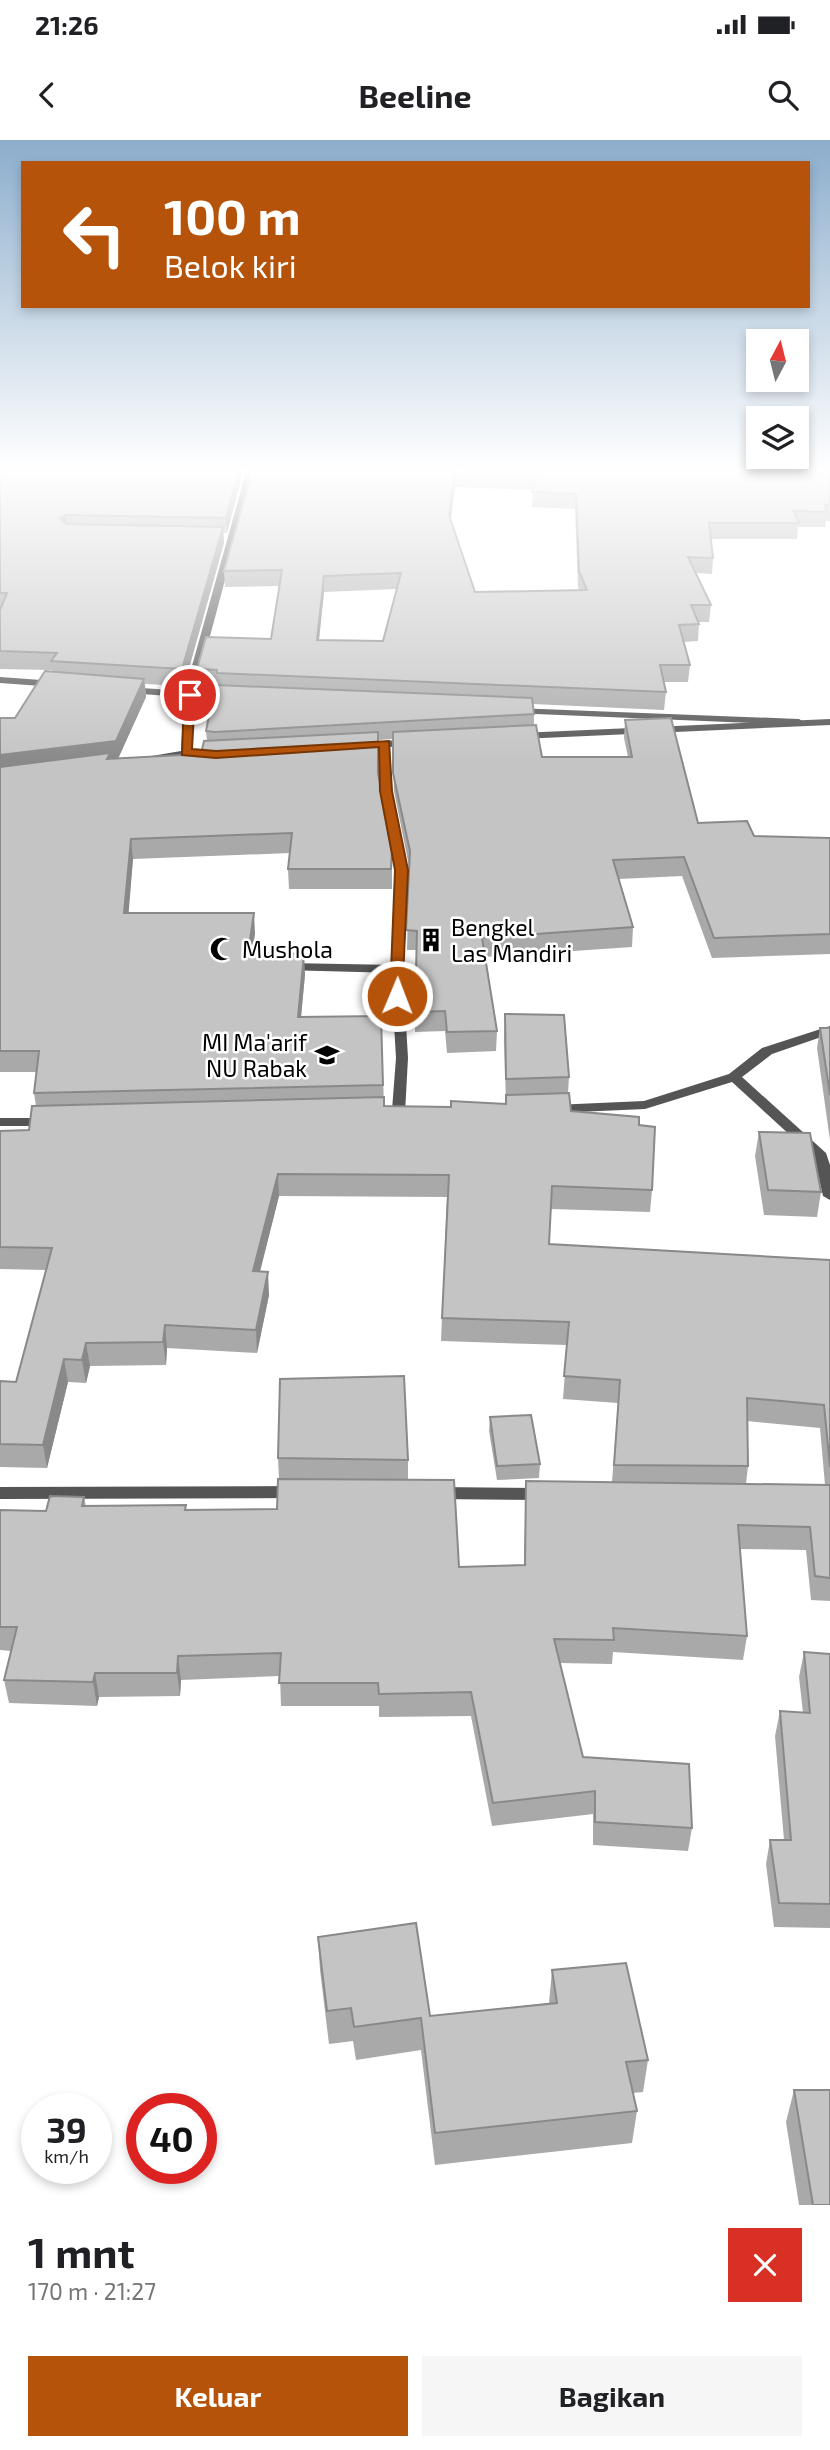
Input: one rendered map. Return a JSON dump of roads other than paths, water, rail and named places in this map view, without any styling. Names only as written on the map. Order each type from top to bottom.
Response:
[{"type":"street","points":[[186,752],[190,695],[223,568]]},
{"type":"street","points":[[0,680],[61,685]]},
{"type":"street","points":[[112,689],[244,698]]},
{"type":"street","points":[[504,710],[826,722]]},
{"type":"street","points":[[506,737],[826,722]]},
{"type":"street","points":[[372,1114],[404,1113],[397,1019],[401,870],[379,744],[425,741]]},
{"type":"street","points":[[135,762],[186,752],[229,753]]},
{"type":"street","points":[[278,967],[397,969]]},
{"type":"street","points":[[533,1110],[645,1105],[734,1077],[767,1051],[830,1030]]},
{"type":"street","points":[[734,1077],[821,1156],[830,1196]]},
{"type":"street","points":[[0,1122],[55,1122]]},
{"type":"street","points":[[0,1493],[314,1493]]},
{"type":"street","points":[[411,1493],[564,1494]]},
{"type":"place","name":"Bengkel Las Mandiri","points":[[431,940]]},
{"type":"place","name":"Mushola","points":[[222,949]]},
{"type":"place","name":"MI Ma'arif NU Rabak","points":[[327,1055]]}]
